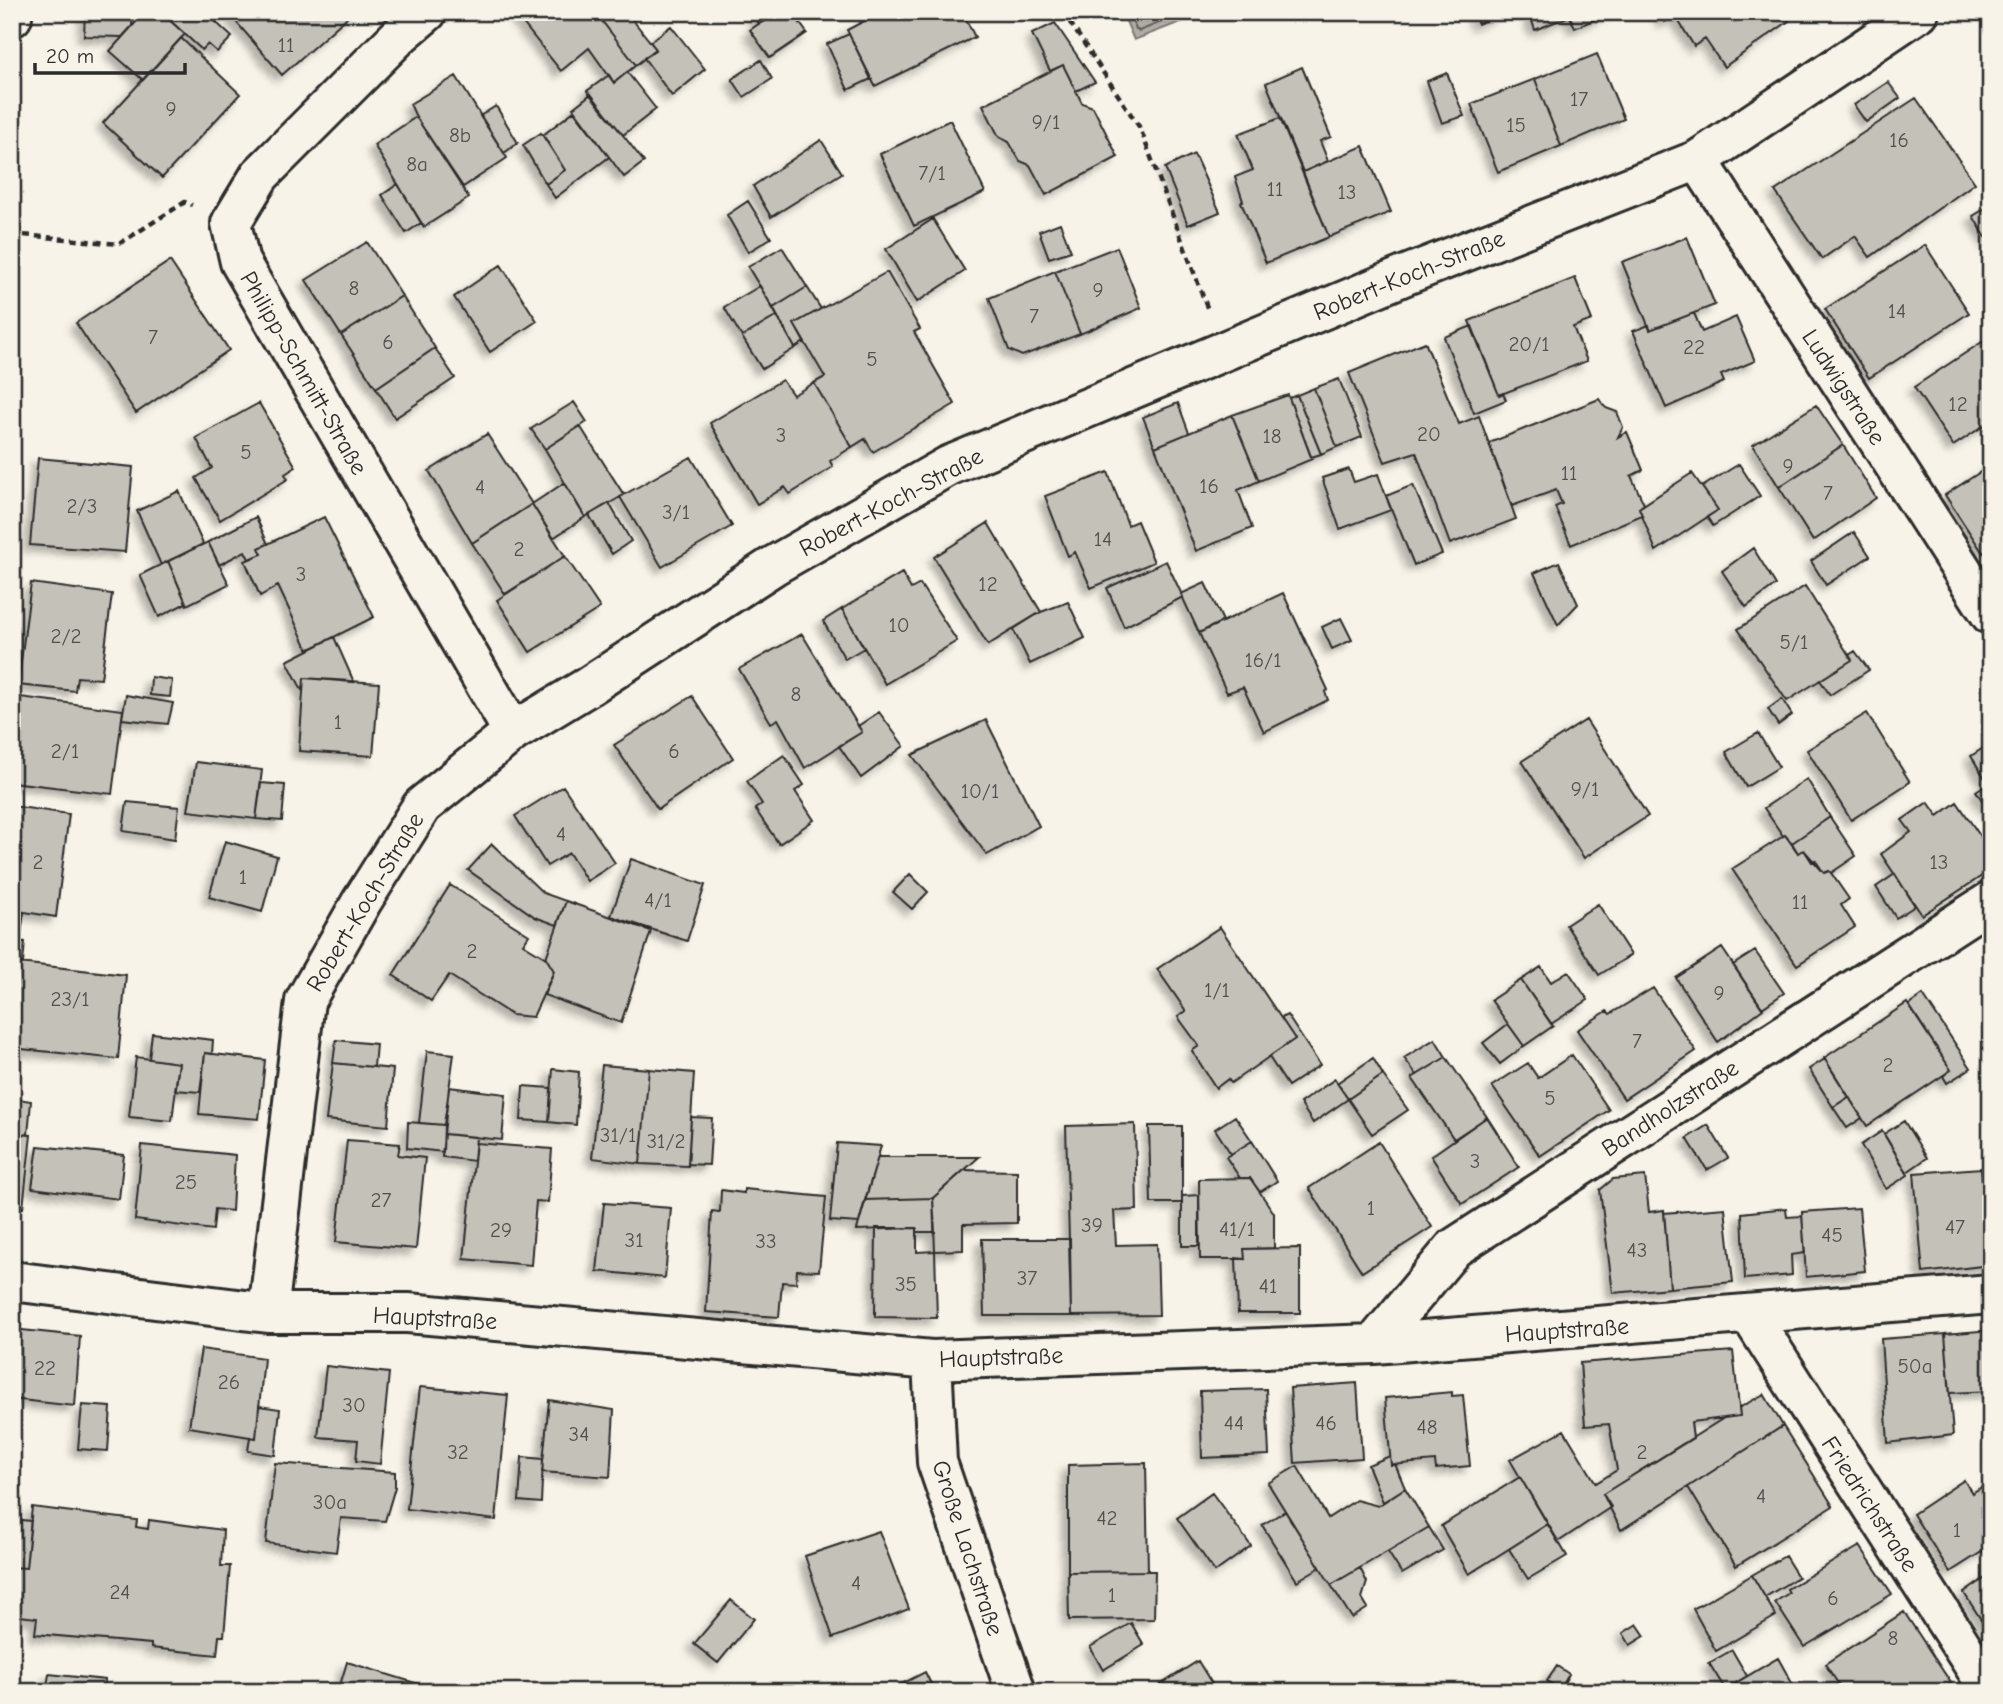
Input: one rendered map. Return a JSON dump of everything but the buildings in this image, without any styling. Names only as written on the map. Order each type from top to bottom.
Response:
[{"type":"street","name":"Philipp-Schmitt-Straße","points":[[427,12],[401,34],[260,175],[231,223],[240,261],[513,732]]},
{"type":"street","name":"Robert-Koch-Straße","points":[[268,1313],[305,1000],[362,901],[422,806],[513,732],[589,686],[773,566],[948,466],[1406,275],[1698,160],[1920,12]]},
{"type":"street","name":"Ludwigstraße","points":[[1698,160],[1991,615]]},
{"type":"street","name":"Bandholzstraße","points":[[1374,1345],[1454,1248],[1991,901]]},
{"type":"street","name":"Hauptstraße","points":[[12,1281],[268,1313],[408,1313],[932,1360],[1374,1345],[1991,1294]]},
{"type":"street","name":"Friedrichstraße","points":[[1750,1315],[1991,1692]]},
{"type":"street","name":"Große Lachstraße","points":[[932,1360],[937,1462],[1016,1692]]},
{"type":"path","points":[[1063,12],[1140,128],[1224,350]]},
{"type":"path","points":[[12,234],[119,244],[184,202]]},
{"type":"water","points":[[1122,12],[1197,12],[1199,15],[1134,40]]}]
